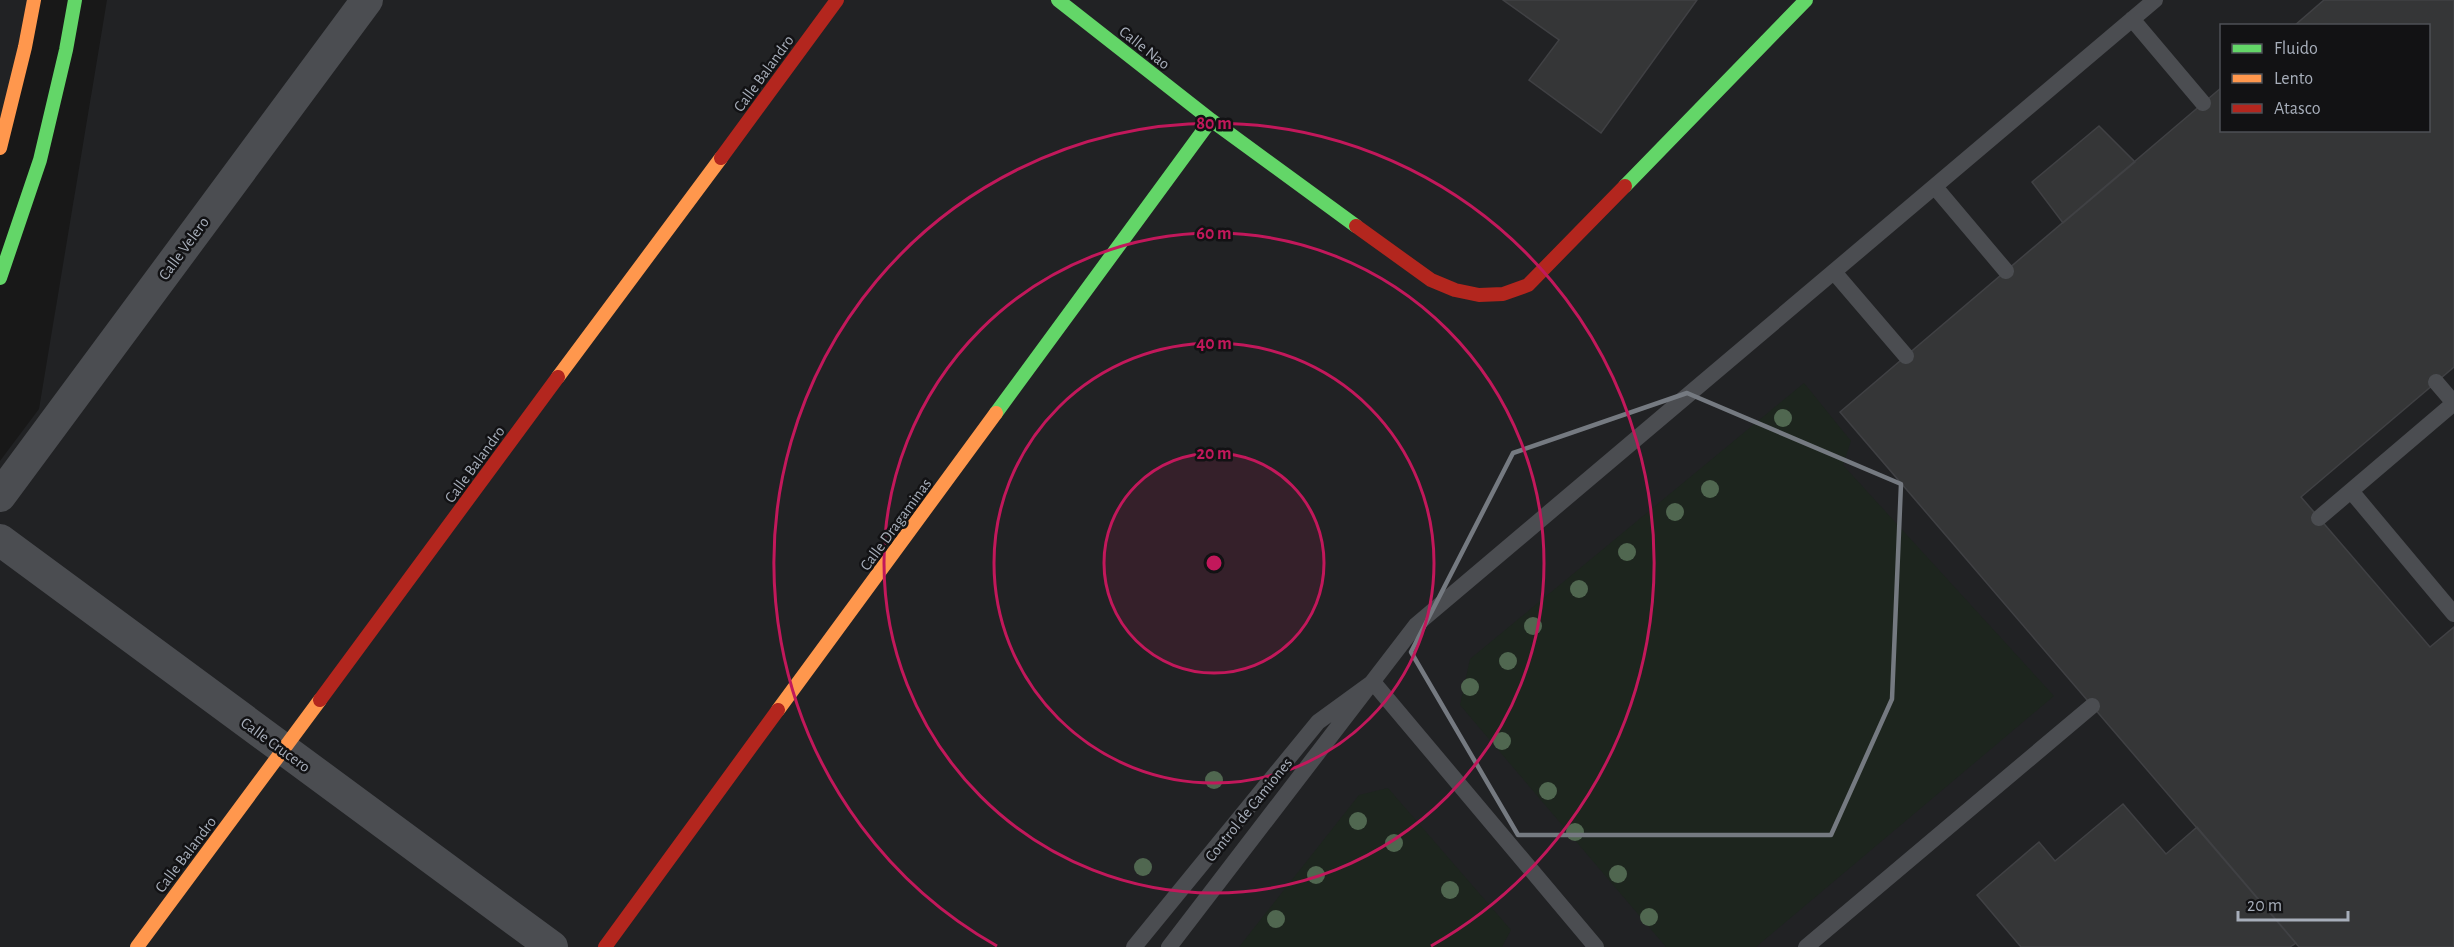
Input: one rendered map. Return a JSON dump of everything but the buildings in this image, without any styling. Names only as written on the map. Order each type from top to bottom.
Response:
[{"type":"street","points":[[0,148],[26,47],[34,0]]},
{"type":"street","points":[[0,278],[40,160],[66,50],[75,0]]},
{"type":"street","name":"Calle Velero","points":[[0,496],[367,0]]},
{"type":"street","name":"Calle Balandro","points":[[137,947],[837,0]]},
{"type":"street","name":"Calle Nao","points":[[1058,0],[1211,120],[1431,280],[1449,290],[1467,295],[1489,296],[1514,292],[1528,285],[1806,0]]},
{"type":"street","name":"Calle Dragaminas","points":[[605,947],[1211,120]]},
{"type":"street","name":"Calle Crucero","points":[[0,540],[552,947]]},
{"type":"lane","points":[[1169,947],[1416,625],[2155,0]]},
{"type":"lane","points":[[2133,19],[2203,103]]},
{"type":"lane","points":[[1935,187],[2006,271]]},
{"type":"lane","points":[[1834,272],[1906,356]]},
{"type":"lane","points":[[2319,518],[2454,403],[2436,382]]},
{"type":"lane","points":[[2351,491],[2454,614]]},
{"type":"lane","points":[[1373,682],[1596,947]]},
{"type":"lane","name":"Control de Camiones","points":[[1134,947],[1318,722],[1373,682]]},
{"type":"lane","points":[[1806,947],[2092,706]]},
{"type":"highlighted area","points":[[1687,393],[1901,484],[1892,699],[1831,835],[1518,835],[1411,652],[1513,453]]},
{"type":"shaded area","points":[[0,0],[35,0],[0,148]]},
{"type":"shaded area","points":[[107,0],[2454,0],[2454,947],[0,947],[0,461],[39,409]]},
{"type":"shaded area","points":[[1804,383],[1851,441],[1843,465],[2054,696],[1756,947],[1666,947],[1460,705],[1470,659]]},
{"type":"shaded area","points":[[1388,788],[1511,930],[1502,947],[1239,947],[1359,795]]},
{"type":"traffic: fast","points":[[0,278],[40,160],[66,50],[75,0]]},
{"type":"traffic: fast","points":[[1058,0],[1211,120],[1356,226]]},
{"type":"traffic: fast","points":[[1625,186],[1806,0]]},
{"type":"traffic: fast","points":[[996,413],[1211,120]]},
{"type":"traffic: slow","points":[[0,148],[34,0]]},
{"type":"traffic: slow","points":[[558,377],[721,158]]},
{"type":"traffic: slow","points":[[778,710],[996,413]]},
{"type":"traffic: slow","points":[[137,947],[320,700]]},
{"type":"traffic: jam","points":[[721,158],[837,0]]},
{"type":"traffic: jam","points":[[1356,226],[1431,280],[1455,290],[1479,295],[1503,294],[1528,285],[1625,186]]},
{"type":"traffic: jam","points":[[320,700],[558,377]]},
{"type":"traffic: jam","points":[[605,947],[778,710]]}]
